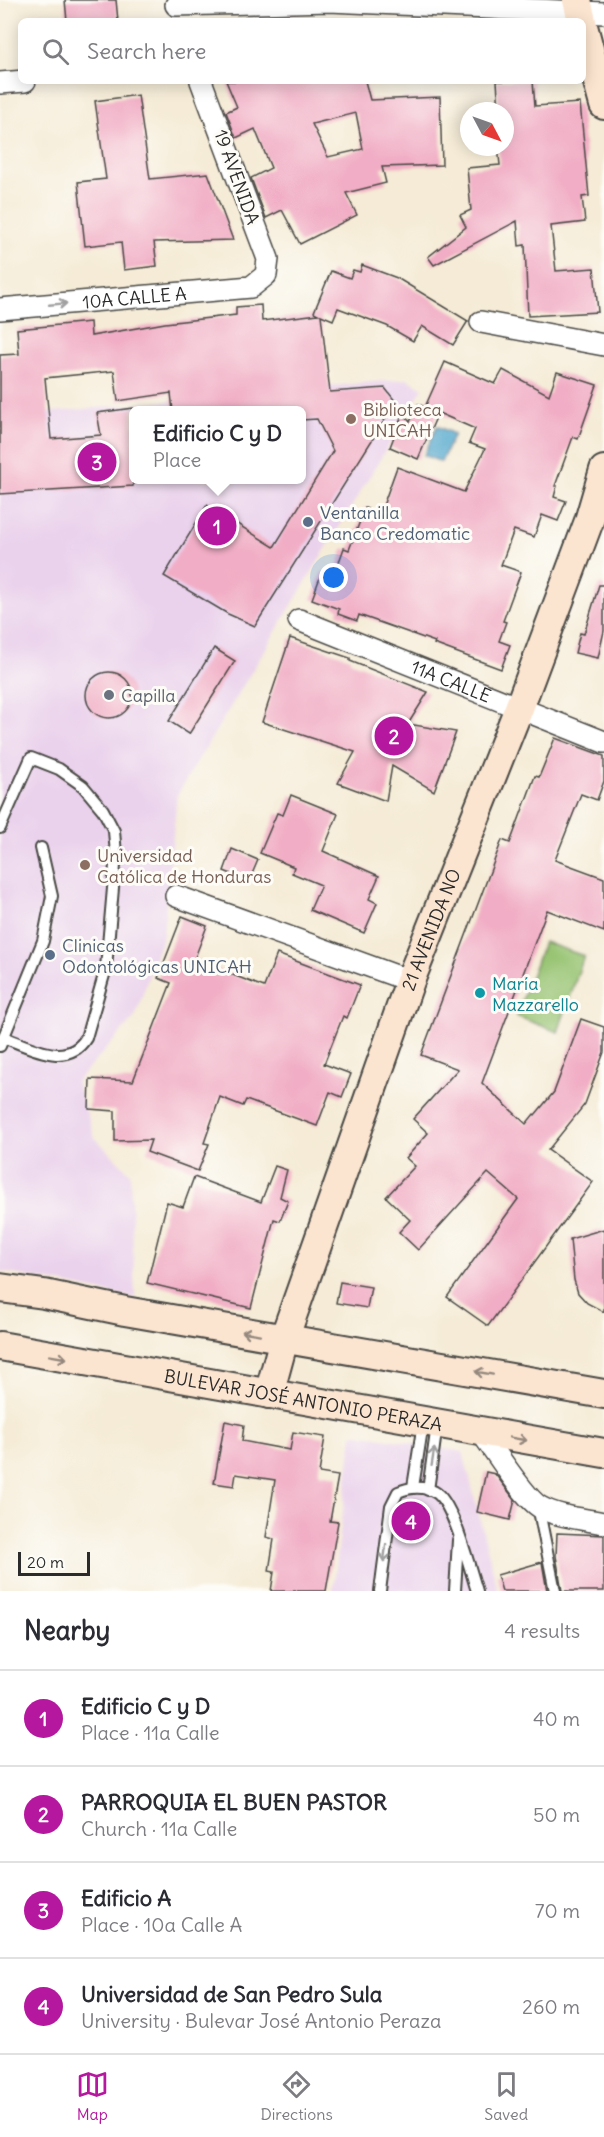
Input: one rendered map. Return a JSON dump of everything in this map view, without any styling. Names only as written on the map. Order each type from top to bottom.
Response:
[{"type":"main road","points":[[586,19],[604,105]]},
{"type":"main road","name":"21 AVENIDA NO","points":[[269,1394],[284,1339],[410,981],[519,708],[596,524],[604,470]]},
{"type":"main road","points":[[0,1288],[604,1394]]},
{"type":"main road","name":"BULEVAR JOSÉ ANTONIO PERAZA","points":[[0,1347],[604,1453]]},
{"type":"street","points":[[177,9],[329,0],[585,14]]},
{"type":"street","points":[[0,83],[18,82]]},
{"type":"street","name":"19 AVENIDA","points":[[202,84],[268,260],[266,275]]},
{"type":"street","name":"10A CALLE A","points":[[0,309],[251,287],[266,275]]},
{"type":"street","points":[[481,322],[604,345]]},
{"type":"street","name":"11A CALLE","points":[[299,620],[604,742]]},
{"type":"street","points":[[176,896],[410,981]]},
{"type":"street","points":[[481,1432],[537,1506],[550,1512],[604,1523]]},
{"type":"lane","points":[[0,828],[31,758],[59,769],[83,786],[103,810],[114,831],[116,854],[106,968],[86,1038],[77,1049],[64,1054],[2,1042],[44,941],[52,896],[41,848]]},
{"type":"lane","points":[[413,1488],[430,1424]]},
{"type":"lane","points":[[428,1490],[430,1424]]},
{"type":"lane","points":[[380,1591],[391,1506],[398,1492],[413,1488],[435,1492],[443,1500],[459,1534],[477,1591]]},
{"type":"lane","points":[[537,1506],[555,1591]]},
{"type":"lane","points":[[455,1591],[459,1534]]},
{"type":"shaded area","name":"Universidad Católica de Honduras","points":[[407,379],[423,388],[177,795],[163,934],[135,1017],[76,1082],[95,1138],[130,1173],[135,1298],[0,1271],[0,417]]},
{"type":"shaded area","points":[[353,1433],[463,1452],[498,1591],[333,1591]]},
{"type":"green space","points":[[544,942],[584,956],[558,1032],[516,1016]]},
{"type":"water","points":[[437,426],[454,434],[441,462],[424,455]]},
{"type":"building","points":[[65,0],[116,0],[118,18],[67,18]]},
{"type":"building","points":[[227,84],[366,84],[370,100],[440,97],[442,165],[382,167],[386,183],[346,193],[357,215],[300,244],[282,210],[266,218],[251,178],[271,168],[255,129],[236,138],[226,112],[237,107]],"holes":[[[356,113],[363,149],[328,157],[312,124]]]},
{"type":"building","points":[[497,84],[533,84],[535,106],[580,103],[589,196],[582,197],[585,222],[551,226],[556,271],[594,268],[598,312],[528,316],[525,245],[519,246],[517,221],[434,265],[428,257],[466,227],[460,215],[471,210],[467,168],[500,165],[499,156],[514,156],[514,102],[498,102]]},
{"type":"building","points":[[138,95],[150,179],[208,173],[233,240],[154,242],[157,266],[124,270],[121,242],[85,246],[78,182],[106,179],[95,101]]},
{"type":"building","points":[[362,265],[397,278],[468,321],[453,345],[422,326],[413,341],[387,326],[338,308],[333,320],[321,315],[330,392],[385,388],[396,402],[255,626],[228,614],[164,576],[207,505],[274,547],[333,451],[317,419],[306,420],[306,406],[172,406],[171,393],[118,401],[114,371],[45,378],[51,439],[101,435],[97,413],[129,409],[129,484],[133,486],[0,494],[0,355],[19,354],[17,329],[90,322],[91,336],[165,323],[236,315],[236,307],[261,305],[262,321],[318,314],[314,312],[331,271],[350,278],[353,270],[360,272]]},
{"type":"building","points":[[445,362],[495,384],[503,370],[549,395],[557,372],[597,385],[578,439],[573,437],[555,486],[557,486],[554,497],[566,501],[558,521],[542,515],[534,537],[514,530],[501,565],[521,572],[503,621],[506,622],[499,641],[510,645],[501,669],[359,615],[357,621],[338,614],[339,609],[312,599],[322,572],[334,576],[344,548],[349,550],[365,508],[380,514],[397,467],[464,492],[485,449],[469,443],[475,429],[425,407]]},
{"type":"building","points":[[418,404],[438,413],[418,459],[390,447],[403,413],[410,422]]},
{"type":"building","points":[[599,585],[604,585],[604,631],[598,658],[575,653],[580,633],[584,634]]},
{"type":"building","points":[[290,638],[350,658],[350,661],[428,692],[408,724],[456,732],[434,791],[392,766],[386,801],[338,783],[355,752],[262,722]]},
{"type":"building","points":[[214,648],[235,661],[189,734],[169,721]]},
{"type":"building","name":"Capilla","points":[[109,672],[125,679],[132,695],[125,711],[109,718],[93,711],[86,695],[93,679]]},
{"type":"building","points":[[555,738],[604,756],[604,781],[597,800],[581,794],[555,860],[604,878],[604,932],[547,910],[482,1083],[526,1124],[554,1092],[581,1019],[604,1027],[604,1052],[585,1104],[548,1150],[593,1182],[488,1326],[447,1297],[518,1199],[488,1173],[418,1250],[399,1232],[410,1220],[386,1197],[415,1166],[406,1158],[428,1133],[413,1119],[458,1069],[421,1055],[502,840],[510,843],[535,776],[539,777]]},
{"type":"building","points":[[291,795],[338,814],[323,851],[379,876],[369,899],[377,903],[364,933],[310,910],[321,885],[292,873],[294,867],[260,853],[277,813],[283,815]]},
{"type":"building","points":[[232,849],[258,860],[249,881],[224,871]]},
{"type":"building","points":[[182,916],[207,926],[194,960],[264,987],[277,954],[360,985],[347,1018],[343,1016],[324,1064],[351,1074],[342,1097],[330,1092],[317,1126],[246,1100],[243,1106],[220,1097],[204,1143],[209,1144],[198,1171],[147,1152],[151,1140],[115,1141],[115,1111],[89,1109],[90,1079],[133,1081],[171,983],[158,978]]},
{"type":"building","points":[[275,1166],[287,1170],[280,1197],[288,1201],[280,1221],[274,1219],[251,1308],[147,1283],[167,1202],[183,1207],[194,1177],[261,1202]]},
{"type":"building","points":[[604,1229],[604,1312],[587,1303],[578,1293],[574,1280],[570,1239]]},
{"type":"building","points":[[340,1282],[371,1287],[367,1308],[336,1303]]},
{"type":"building","points":[[225,1421],[244,1425],[242,1441],[290,1450],[293,1432],[325,1437],[319,1473],[338,1476],[330,1521],[338,1522],[326,1591],[271,1591],[274,1572],[269,1571],[274,1539],[266,1537],[275,1480],[236,1474],[234,1486],[214,1483]]},
{"type":"building","points":[[486,1472],[495,1474],[515,1500],[510,1520],[477,1512]]},
{"type":"building","points":[[557,1533],[604,1535],[604,1591],[562,1591],[556,1556]]},
{"type":"building","points":[[542,1562],[547,1591],[502,1591],[497,1575]]},
{"type":"place","name":"Biblioteca UNICAH","points":[[351,419]]},
{"type":"place","name":"Edificio A","points":[[97,462]]},
{"type":"place","name":"Ventanilla Banco Credomatic","points":[[308,522]]},
{"type":"place","name":"Edificio C y D","points":[[217,526]]},
{"type":"place","name":"Capilla","points":[[109,695]]},
{"type":"place","name":"PARROQUIA EL BUEN PASTOR","points":[[394,736]]},
{"type":"place","name":"Universidad Católica de Honduras","points":[[85,865]]},
{"type":"place","name":"Clinicas Odontológicas UNICAH","points":[[50,955]]},
{"type":"place","name":"María Mazzarello","points":[[480,993]]},
{"type":"place","name":"Universidad de San Pedro Sula","points":[[411,1521]]}]
